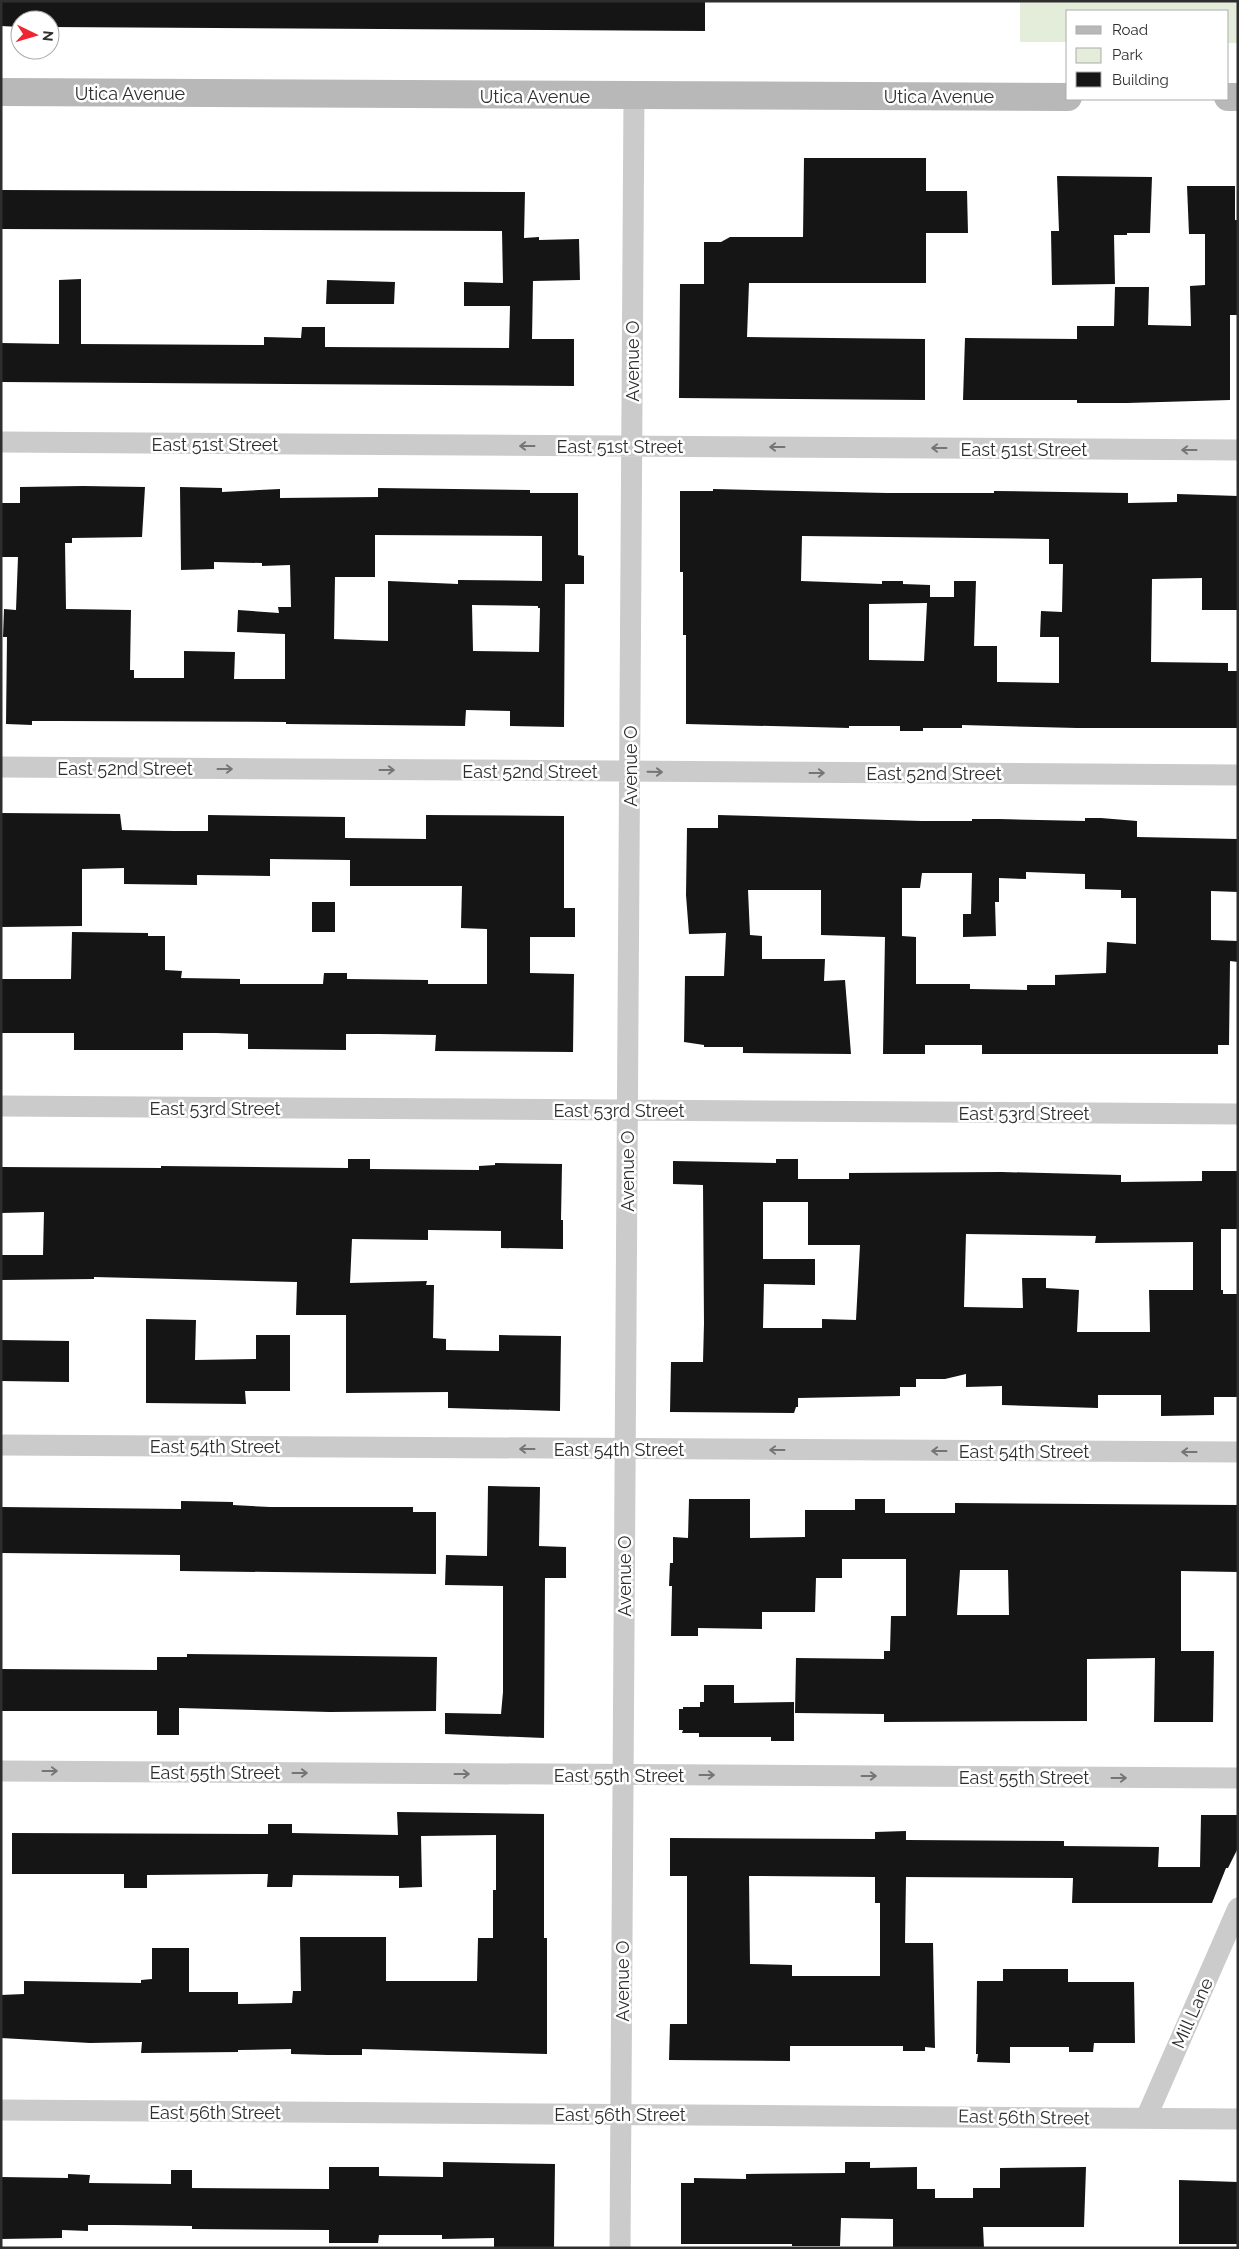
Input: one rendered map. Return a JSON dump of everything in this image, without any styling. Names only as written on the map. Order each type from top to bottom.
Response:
[{"type":"main road","name":"Utica Avenue","points":[[1,92],[1066,97]]},
{"type":"street","name":"Avenue O","points":[[620,2248],[634,95]]},
{"type":"street","name":"East 51st Street","points":[[1,442],[1238,450]]},
{"type":"street","name":"East 52nd Street","points":[[1,768],[1238,775]]},
{"type":"street","name":"East 53rd Street","points":[[1,1106],[1238,1114]]},
{"type":"street","name":"East 54th Street","points":[[1,1445],[1238,1452]]},
{"type":"street","name":"East 55th Street","points":[[1,1771],[1238,1778]]},
{"type":"street","name":"Mill Lane","points":[[1146,2118],[1238,1908]]},
{"type":"street","name":"East 56th Street","points":[[1,2110],[1238,2119]]},
{"type":"green space","points":[[1020,1],[1238,1],[1238,43],[1229,43],[1229,10],[1066,10],[1066,42],[1020,42]]},
{"type":"building","points":[[1,1],[705,1],[705,31],[60,27],[60,10],[10,10],[10,26],[1,26]]},
{"type":"building","points":[[804,158],[926,158],[926,191],[967,191],[968,233],[926,233],[926,283],[749,283],[747,337],[925,339],[925,400],[679,398],[680,284],[704,284],[704,242],[721,242],[730,237],[803,237]]},
{"type":"building","points":[[1057,176],[1152,177],[1150,233],[1114,235],[1115,284],[1052,285],[1051,231],[1059,231]]},
{"type":"building","points":[[1187,186],[1235,186],[1235,220],[1238,220],[1238,315],[1230,315],[1230,400],[1077,403],[1077,400],[963,400],[965,338],[1077,339],[1077,326],[1114,326],[1115,287],[1149,287],[1148,325],[1191,326],[1190,286],[1205,285],[1205,234],[1189,234]]},
{"type":"building","points":[[1,190],[525,192],[524,238],[539,237],[539,240],[579,239],[580,280],[533,281],[532,339],[574,339],[574,386],[1,382],[1,343],[59,344],[59,280],[81,279],[81,344],[264,345],[264,337],[301,338],[302,327],[325,327],[325,347],[509,348],[510,306],[464,306],[464,282],[503,283],[502,231],[1,229]]},
{"type":"building","points":[[327,280],[395,282],[394,304],[326,304]]},
{"type":"building","points":[[20,487],[145,487],[142,537],[72,538],[72,543],[65,543],[66,609],[131,610],[130,670],[134,670],[134,678],[184,678],[184,651],[235,652],[234,679],[285,679],[285,634],[237,632],[238,610],[279,613],[278,607],[291,607],[290,565],[262,566],[262,563],[214,562],[214,569],[181,570],[180,487],[222,488],[222,492],[280,489],[280,498],[378,497],[378,488],[530,490],[530,493],[578,493],[578,555],[584,556],[584,584],[565,584],[564,727],[510,726],[510,711],[466,710],[465,726],[286,724],[286,722],[57,721],[32,721],[32,725],[6,724],[7,637],[3,637],[4,609],[16,610],[18,557],[1,557],[1,503],[20,503]],"holes":[[[375,535],[542,536],[542,581],[458,580],[458,584],[388,581],[388,641],[334,639],[335,577],[375,577]],[[472,605],[538,606],[540,608],[539,652],[473,651]]]},
{"type":"building","points":[[713,489],[887,493],[994,493],[994,491],[1128,493],[1128,503],[1177,502],[1177,494],[1238,496],[1238,610],[1202,610],[1202,578],[1152,579],[1151,662],[1228,663],[1228,671],[1238,671],[1238,728],[1077,728],[962,725],[962,728],[923,728],[923,731],[900,731],[900,726],[849,726],[849,728],[686,724],[686,635],[683,635],[683,572],[680,572],[680,491],[713,491]],"holes":[[[802,536],[1049,539],[1049,564],[1063,564],[1062,612],[1041,611],[1040,637],[1059,637],[1059,683],[997,682],[997,646],[974,646],[976,581],[954,581],[954,597],[930,597],[930,585],[903,584],[903,581],[882,581],[882,584],[801,581]],[[927,603],[924,661],[869,660],[869,604]]]},
{"type":"building","points":[[1,813],[120,814],[122,830],[174,831],[208,831],[208,815],[345,817],[345,838],[426,839],[426,815],[564,816],[564,908],[575,908],[575,937],[530,937],[530,973],[574,974],[573,1052],[435,1051],[436,1035],[379,1034],[346,1034],[346,1050],[248,1049],[248,1034],[216,1033],[183,1033],[183,1050],[74,1050],[74,1033],[1,1033],[1,979],[71,979],[72,932],[148,933],[148,936],[165,936],[165,970],[182,971],[181,978],[240,979],[240,984],[323,984],[324,973],[347,973],[347,979],[428,980],[428,984],[487,984],[487,929],[461,928],[462,886],[350,886],[350,860],[270,859],[270,876],[197,875],[197,885],[124,884],[124,868],[82,869],[82,926],[1,927]]},
{"type":"building","points":[[718,815],[922,821],[999,819],[1085,821],[1085,818],[1101,818],[1137,821],[1137,837],[1238,839],[1238,892],[1211,891],[1211,940],[1238,941],[1238,962],[1230,961],[1229,1045],[1218,1045],[1218,1054],[982,1054],[982,1045],[925,1045],[925,1054],[883,1054],[885,937],[821,935],[821,890],[748,890],[750,935],[762,936],[762,959],[825,959],[824,981],[845,980],[851,1054],[743,1053],[743,1047],[704,1047],[704,1045],[684,1042],[685,976],[724,976],[726,933],[689,934],[686,895],[687,828],[718,828]],"holes":[[[1026,872],[1085,874],[1085,889],[1121,890],[1121,898],[1136,898],[1136,944],[1107,942],[1106,973],[1055,975],[1055,985],[1027,985],[1027,990],[970,989],[970,984],[916,984],[916,937],[902,936],[902,888],[920,888],[922,873],[972,873],[971,914],[963,914],[963,937],[996,936],[995,902],[999,902],[999,878],[1026,879]]]},
{"type":"building","points":[[312,902],[335,902],[335,932],[312,932]]},
{"type":"building","points":[[348,1159],[370,1159],[370,1169],[479,1170],[479,1166],[495,1165],[495,1163],[562,1164],[561,1220],[563,1220],[563,1249],[501,1248],[501,1231],[428,1230],[428,1240],[352,1239],[350,1283],[427,1281],[426,1285],[434,1285],[433,1338],[446,1339],[446,1350],[499,1351],[499,1335],[561,1336],[560,1411],[448,1408],[448,1392],[346,1393],[346,1315],[296,1315],[297,1282],[94,1277],[94,1279],[1,1280],[1,1255],[43,1255],[44,1212],[1,1213],[1,1167],[348,1168]]},
{"type":"building","points":[[776,1159],[798,1159],[798,1179],[849,1179],[849,1173],[1002,1172],[1121,1175],[1121,1182],[1202,1181],[1202,1171],[1238,1171],[1238,1229],[1221,1229],[1221,1290],[1223,1290],[1223,1294],[1238,1294],[1238,1397],[1214,1397],[1214,1415],[1161,1416],[1161,1395],[1098,1395],[1098,1408],[1002,1405],[1002,1386],[966,1387],[966,1374],[945,1379],[916,1379],[916,1387],[900,1387],[900,1396],[798,1398],[798,1407],[796,1407],[794,1413],[670,1412],[671,1362],[703,1362],[704,1323],[703,1185],[673,1184],[673,1161],[776,1163]],"holes":[[[763,1202],[808,1202],[808,1245],[860,1245],[856,1320],[822,1319],[822,1328],[763,1328],[764,1284],[815,1285],[815,1259],[763,1259]],[[966,1234],[1096,1236],[1095,1243],[1193,1242],[1193,1290],[1149,1290],[1150,1332],[1077,1332],[1079,1290],[1046,1288],[1046,1278],[1022,1278],[1023,1308],[964,1307]]]},
{"type":"building","points":[[146,1319],[196,1320],[195,1360],[256,1359],[256,1335],[290,1335],[290,1391],[245,1391],[246,1404],[146,1403]]},
{"type":"building","points":[[1,1340],[69,1341],[69,1382],[1,1381]]},
{"type":"building","points":[[488,1486],[540,1487],[539,1546],[566,1547],[566,1578],[545,1578],[544,1738],[445,1734],[445,1713],[501,1714],[503,1692],[503,1586],[445,1585],[446,1555],[487,1556]]},
{"type":"building","points":[[689,1499],[750,1499],[750,1538],[805,1537],[805,1510],[855,1510],[855,1499],[885,1499],[885,1513],[955,1513],[955,1503],[1238,1505],[1238,1572],[1181,1571],[1181,1651],[1214,1651],[1213,1722],[1154,1722],[1155,1658],[1087,1659],[1087,1721],[884,1722],[884,1714],[795,1713],[796,1658],[884,1659],[884,1651],[890,1651],[891,1616],[906,1616],[906,1559],[842,1559],[842,1578],[816,1578],[815,1612],[762,1612],[762,1629],[698,1628],[698,1636],[671,1636],[672,1586],[669,1586],[670,1563],[673,1563],[673,1537],[688,1538]],"holes":[[[960,1570],[1008,1570],[1009,1615],[957,1615]]]},
{"type":"building","points":[[181,1501],[233,1502],[233,1505],[270,1507],[413,1507],[413,1512],[436,1512],[436,1574],[180,1571],[180,1555],[1,1553],[1,1507],[181,1509]]},
{"type":"building","points":[[187,1654],[437,1657],[436,1711],[330,1712],[179,1708],[179,1735],[157,1735],[157,1711],[1,1711],[1,1669],[157,1670],[157,1657],[187,1657]]},
{"type":"building","points":[[704,1685],[734,1685],[734,1703],[794,1702],[794,1741],[771,1741],[771,1737],[699,1737],[699,1733],[682,1733],[683,1730],[679,1730],[679,1709],[683,1709],[683,1707],[700,1707],[700,1702],[704,1702]]},
{"type":"building","points":[[397,1812],[544,1814],[544,1938],[547,1938],[547,2054],[362,2049],[362,2055],[291,2054],[291,2049],[238,2050],[238,2052],[141,2053],[142,2042],[90,2043],[1,2038],[1,1995],[24,1994],[24,1981],[141,1983],[141,1980],[152,1979],[152,1948],[189,1948],[189,1992],[238,1992],[238,2004],[292,2003],[293,1991],[301,1991],[300,1937],[386,1937],[386,1981],[477,1981],[478,1938],[493,1938],[493,1890],[496,1890],[496,1835],[421,1836],[422,1887],[399,1888],[399,1876],[293,1875],[292,1887],[267,1887],[268,1874],[147,1875],[147,1888],[124,1888],[124,1874],[12,1874],[12,1833],[268,1834],[268,1824],[292,1824],[292,1833],[398,1835]]},
{"type":"building","points":[[1201,1815],[1238,1815],[1238,1848],[1228,1868],[1226,1868],[1212,1903],[1072,1903],[1073,1878],[906,1877],[905,1943],[933,1943],[935,2048],[925,2047],[925,2051],[903,2051],[903,2046],[790,2046],[790,2061],[669,2060],[670,2024],[687,2024],[687,1876],[670,1876],[670,1838],[875,1839],[875,1832],[906,1831],[906,1840],[1064,1841],[1064,1846],[1159,1847],[1158,1867],[1200,1867]],"holes":[[[749,1876],[875,1877],[875,1903],[880,1903],[880,1976],[792,1976],[792,1965],[750,1964]]]},
{"type":"building","points":[[1003,1969],[1068,1969],[1068,1982],[1134,1982],[1135,2043],[1094,2043],[1093,2052],[1069,2052],[1069,2047],[1010,2047],[1010,2063],[977,2062],[977,1981],[1003,1981]]},
{"type":"building","points":[[443,2162],[555,2164],[554,2248],[494,2248],[494,2238],[442,2239],[442,2235],[379,2235],[378,2243],[329,2243],[329,2230],[192,2229],[192,2226],[88,2225],[88,2231],[62,2230],[62,2238],[1,2239],[1,2177],[68,2178],[68,2174],[90,2175],[89,2183],[171,2184],[171,2170],[192,2170],[192,2188],[329,2189],[329,2167],[379,2167],[379,2176],[443,2177]]},
{"type":"building","points":[[845,2162],[870,2162],[870,2168],[917,2167],[917,2189],[935,2189],[935,2198],[973,2198],[973,2188],[1000,2188],[1000,2168],[1086,2167],[1084,2227],[983,2227],[984,2248],[893,2248],[893,2219],[841,2218],[840,2246],[681,2244],[681,2183],[694,2183],[694,2178],[746,2179],[746,2174],[845,2173]]},
{"type":"building","points":[[1179,2180],[1238,2182],[1238,2244],[1179,2244]]}]
